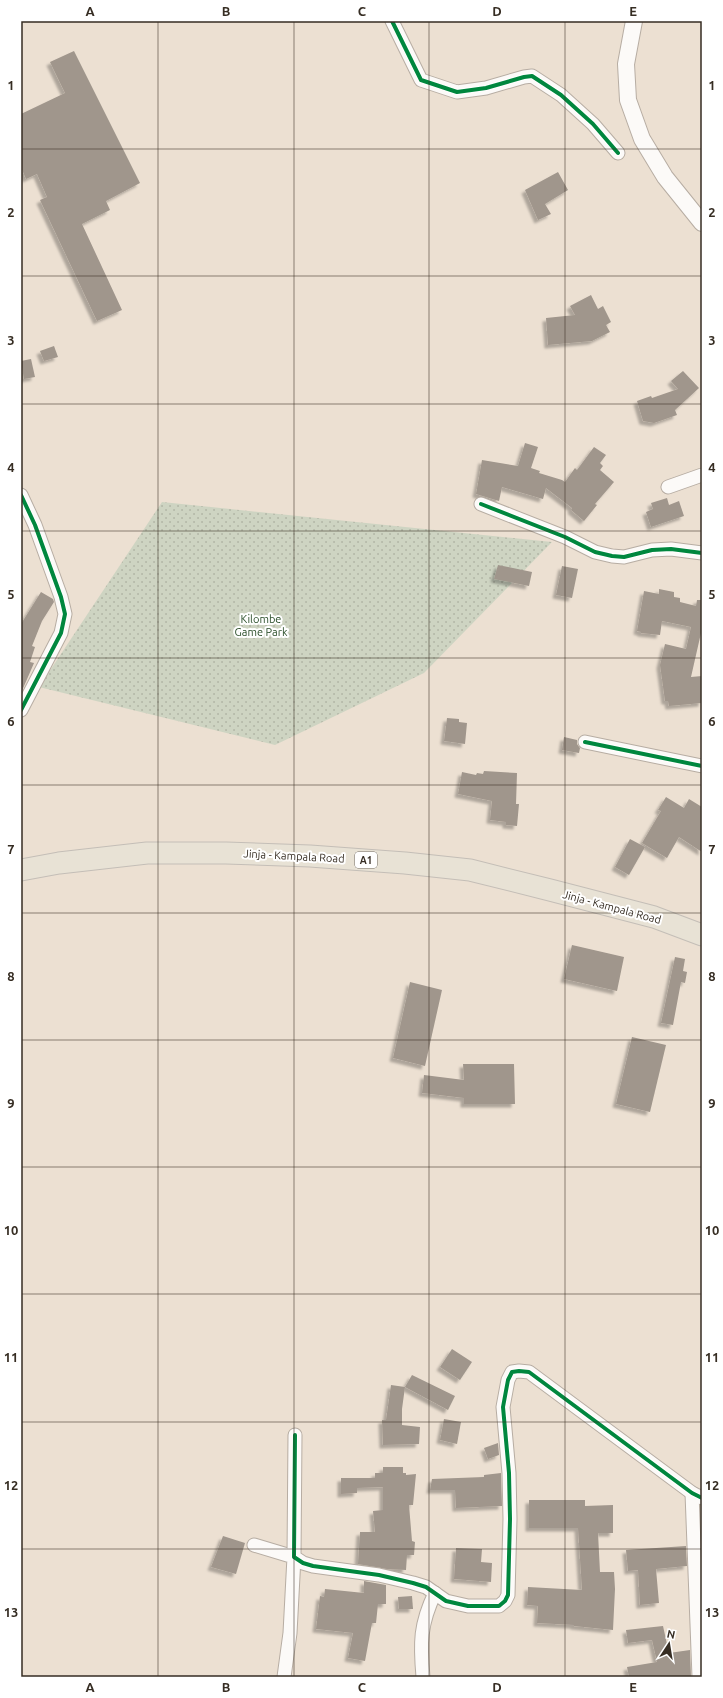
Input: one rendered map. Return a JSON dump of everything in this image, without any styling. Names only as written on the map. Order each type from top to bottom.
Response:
[{"type":"highway","name":"Jinja - Kampala Road","points":[[21,870],[59,863],[147,853],[310,856],[405,863],[470,870],[654,917],[702,935]]},
{"type":"street","points":[[392,21],[421,80],[457,92],[486,88],[532,76],[561,95],[593,124],[618,153]]},
{"type":"street","points":[[634,21],[626,64],[628,100],[642,138],[665,177],[702,223]]},
{"type":"street","points":[[668,487],[702,475]]},
{"type":"street","points":[[21,495],[62,597],[65,614],[61,633],[21,710]]},
{"type":"street","points":[[481,504],[565,537],[596,552],[612,556],[624,557],[652,550],[671,549],[702,553]]},
{"type":"street","points":[[585,742],[702,766]]},
{"type":"street","points":[[254,1545],[294,1556],[303,1563],[313,1566],[379,1575],[426,1587],[446,1601],[468,1606],[498,1606],[505,1601],[508,1595],[510,1519],[503,1407],[508,1380],[512,1372],[529,1372],[697,1496],[699,1677]]},
{"type":"street","points":[[284,1677],[290,1633],[294,1556],[295,1435]]},
{"type":"street","points":[[423,1677],[421,1652],[422,1627],[436,1593]]},
{"type":"green space","name":"Kilombe Game Park","points":[[162,502],[552,542],[424,673],[275,745],[39,687]]},
{"type":"building","points":[[74,51],[140,183],[106,201],[110,210],[82,224],[122,310],[97,321],[40,200],[47,197],[37,174],[26,179],[21,167],[21,114],[65,93],[50,62]]},
{"type":"building","points":[[558,172],[568,190],[545,204],[551,214],[538,220],[525,190]]},
{"type":"building","points":[[591,295],[598,309],[603,306],[611,322],[606,325],[610,332],[592,341],[548,345],[546,318],[575,315],[570,306]]},
{"type":"building","points":[[54,346],[58,357],[44,361],[40,351]]},
{"type":"building","points":[[31,359],[35,377],[24,379],[21,361]]},
{"type":"building","points":[[683,371],[699,388],[675,410],[677,415],[654,423],[643,421],[637,401],[651,396],[652,398],[678,389],[671,381]]},
{"type":"building","points":[[525,443],[538,447],[531,468],[540,471],[539,473],[565,482],[575,468],[577,470],[594,447],[606,455],[600,463],[603,466],[600,470],[614,482],[595,504],[597,505],[584,521],[571,510],[572,508],[546,488],[543,499],[502,487],[499,501],[476,494],[482,460],[518,466]]},
{"type":"building","points":[[667,498],[669,505],[679,501],[684,516],[651,527],[646,512],[653,509],[651,503]]},
{"type":"building","points":[[498,565],[532,572],[529,586],[494,579]]},
{"type":"building","points":[[562,566],[578,569],[572,598],[556,595]]},
{"type":"building","points":[[659,589],[674,592],[674,597],[680,598],[680,602],[696,606],[697,600],[702,600],[702,633],[691,677],[702,676],[702,703],[669,706],[668,701],[665,701],[660,665],[665,644],[686,649],[691,627],[662,621],[660,635],[641,633],[637,631],[644,591],[659,594]]},
{"type":"building","points":[[41,592],[53,599],[54,602],[42,621],[32,646],[35,647],[30,662],[34,663],[21,693],[21,624]]},
{"type":"building","points":[[447,718],[459,719],[459,722],[467,723],[465,744],[444,741]]},
{"type":"building","points":[[564,737],[577,740],[577,744],[580,748],[579,753],[562,750]]},
{"type":"building","points":[[484,771],[517,773],[516,804],[519,804],[517,826],[506,825],[506,822],[490,820],[492,801],[458,794],[462,772],[476,775],[477,773],[483,774]]},
{"type":"building","points":[[666,797],[684,808],[689,799],[702,807],[702,852],[679,837],[667,858],[642,843],[661,811],[658,810]]},
{"type":"building","points":[[630,839],[645,847],[629,875],[615,867]]},
{"type":"building","points":[[572,945],[624,957],[617,991],[564,979]]},
{"type":"building","points":[[675,957],[685,959],[683,971],[687,972],[685,983],[681,982],[673,1025],[661,1023]]},
{"type":"building","points":[[410,982],[442,990],[425,1066],[393,1058]]},
{"type":"building","points":[[632,1037],[666,1045],[650,1112],[616,1104]]},
{"type":"building","points":[[463,1064],[514,1064],[515,1104],[464,1104],[464,1098],[422,1093],[424,1075],[464,1080]]},
{"type":"building","points":[[452,1349],[472,1362],[460,1380],[440,1367]]},
{"type":"building","points":[[412,1375],[455,1396],[448,1410],[405,1387]]},
{"type":"building","points":[[391,1385],[405,1387],[402,1409],[402,1425],[420,1427],[419,1444],[383,1445],[382,1420],[386,1420]]},
{"type":"building","points":[[444,1419],[461,1422],[457,1444],[440,1440]]},
{"type":"building","points":[[498,1443],[499,1455],[488,1459],[484,1448]]},
{"type":"building","points":[[383,1467],[403,1467],[403,1473],[406,1473],[406,1475],[416,1474],[413,1505],[409,1505],[412,1541],[415,1542],[414,1555],[407,1555],[406,1570],[387,1569],[358,1564],[360,1532],[375,1532],[373,1511],[383,1510],[383,1487],[357,1488],[357,1493],[341,1494],[341,1478],[375,1478],[375,1473],[383,1473]]},
{"type":"building","points":[[501,1473],[502,1506],[456,1508],[455,1490],[430,1490],[432,1479],[484,1477],[484,1475]]},
{"type":"building","points":[[529,1500],[585,1500],[585,1506],[613,1505],[613,1533],[598,1533],[600,1572],[614,1572],[615,1589],[613,1630],[574,1625],[537,1623],[538,1606],[527,1605],[528,1587],[582,1590],[578,1528],[529,1528]]},
{"type":"building","points":[[223,1536],[245,1543],[236,1574],[211,1567]]},
{"type":"building","points":[[686,1546],[687,1566],[656,1569],[659,1603],[640,1605],[638,1570],[628,1571],[626,1550]]},
{"type":"building","points":[[456,1548],[482,1549],[481,1562],[492,1563],[491,1582],[454,1579]]},
{"type":"building","points":[[364,1581],[386,1585],[386,1604],[378,1604],[376,1623],[372,1623],[365,1661],[348,1658],[353,1633],[316,1629],[320,1596],[324,1597],[325,1589],[364,1593]]},
{"type":"building","points":[[412,1596],[413,1609],[399,1609],[398,1597]]},
{"type":"building","points":[[663,1626],[669,1653],[690,1650],[691,1677],[629,1677],[627,1667],[657,1662],[652,1640],[628,1643],[626,1630]]},
{"type":"cycle path","points":[[392,21],[421,80],[457,92],[486,88],[532,76],[561,95],[593,124],[618,153]]},
{"type":"cycle path","points":[[21,495],[35,525],[61,597],[65,614],[61,633],[21,710]]},
{"type":"cycle path","points":[[481,504],[565,537],[595,552],[612,556],[624,557],[652,550],[671,549],[702,553]]},
{"type":"cycle path","points":[[585,742],[702,766]]},
{"type":"cycle path","points":[[295,1435],[294,1557],[303,1563],[313,1566],[379,1575],[413,1583],[426,1587],[446,1601],[468,1606],[499,1606],[505,1601],[508,1595],[510,1519],[509,1473],[503,1407],[508,1380],[512,1372],[529,1372],[692,1493],[702,1498]]}]
